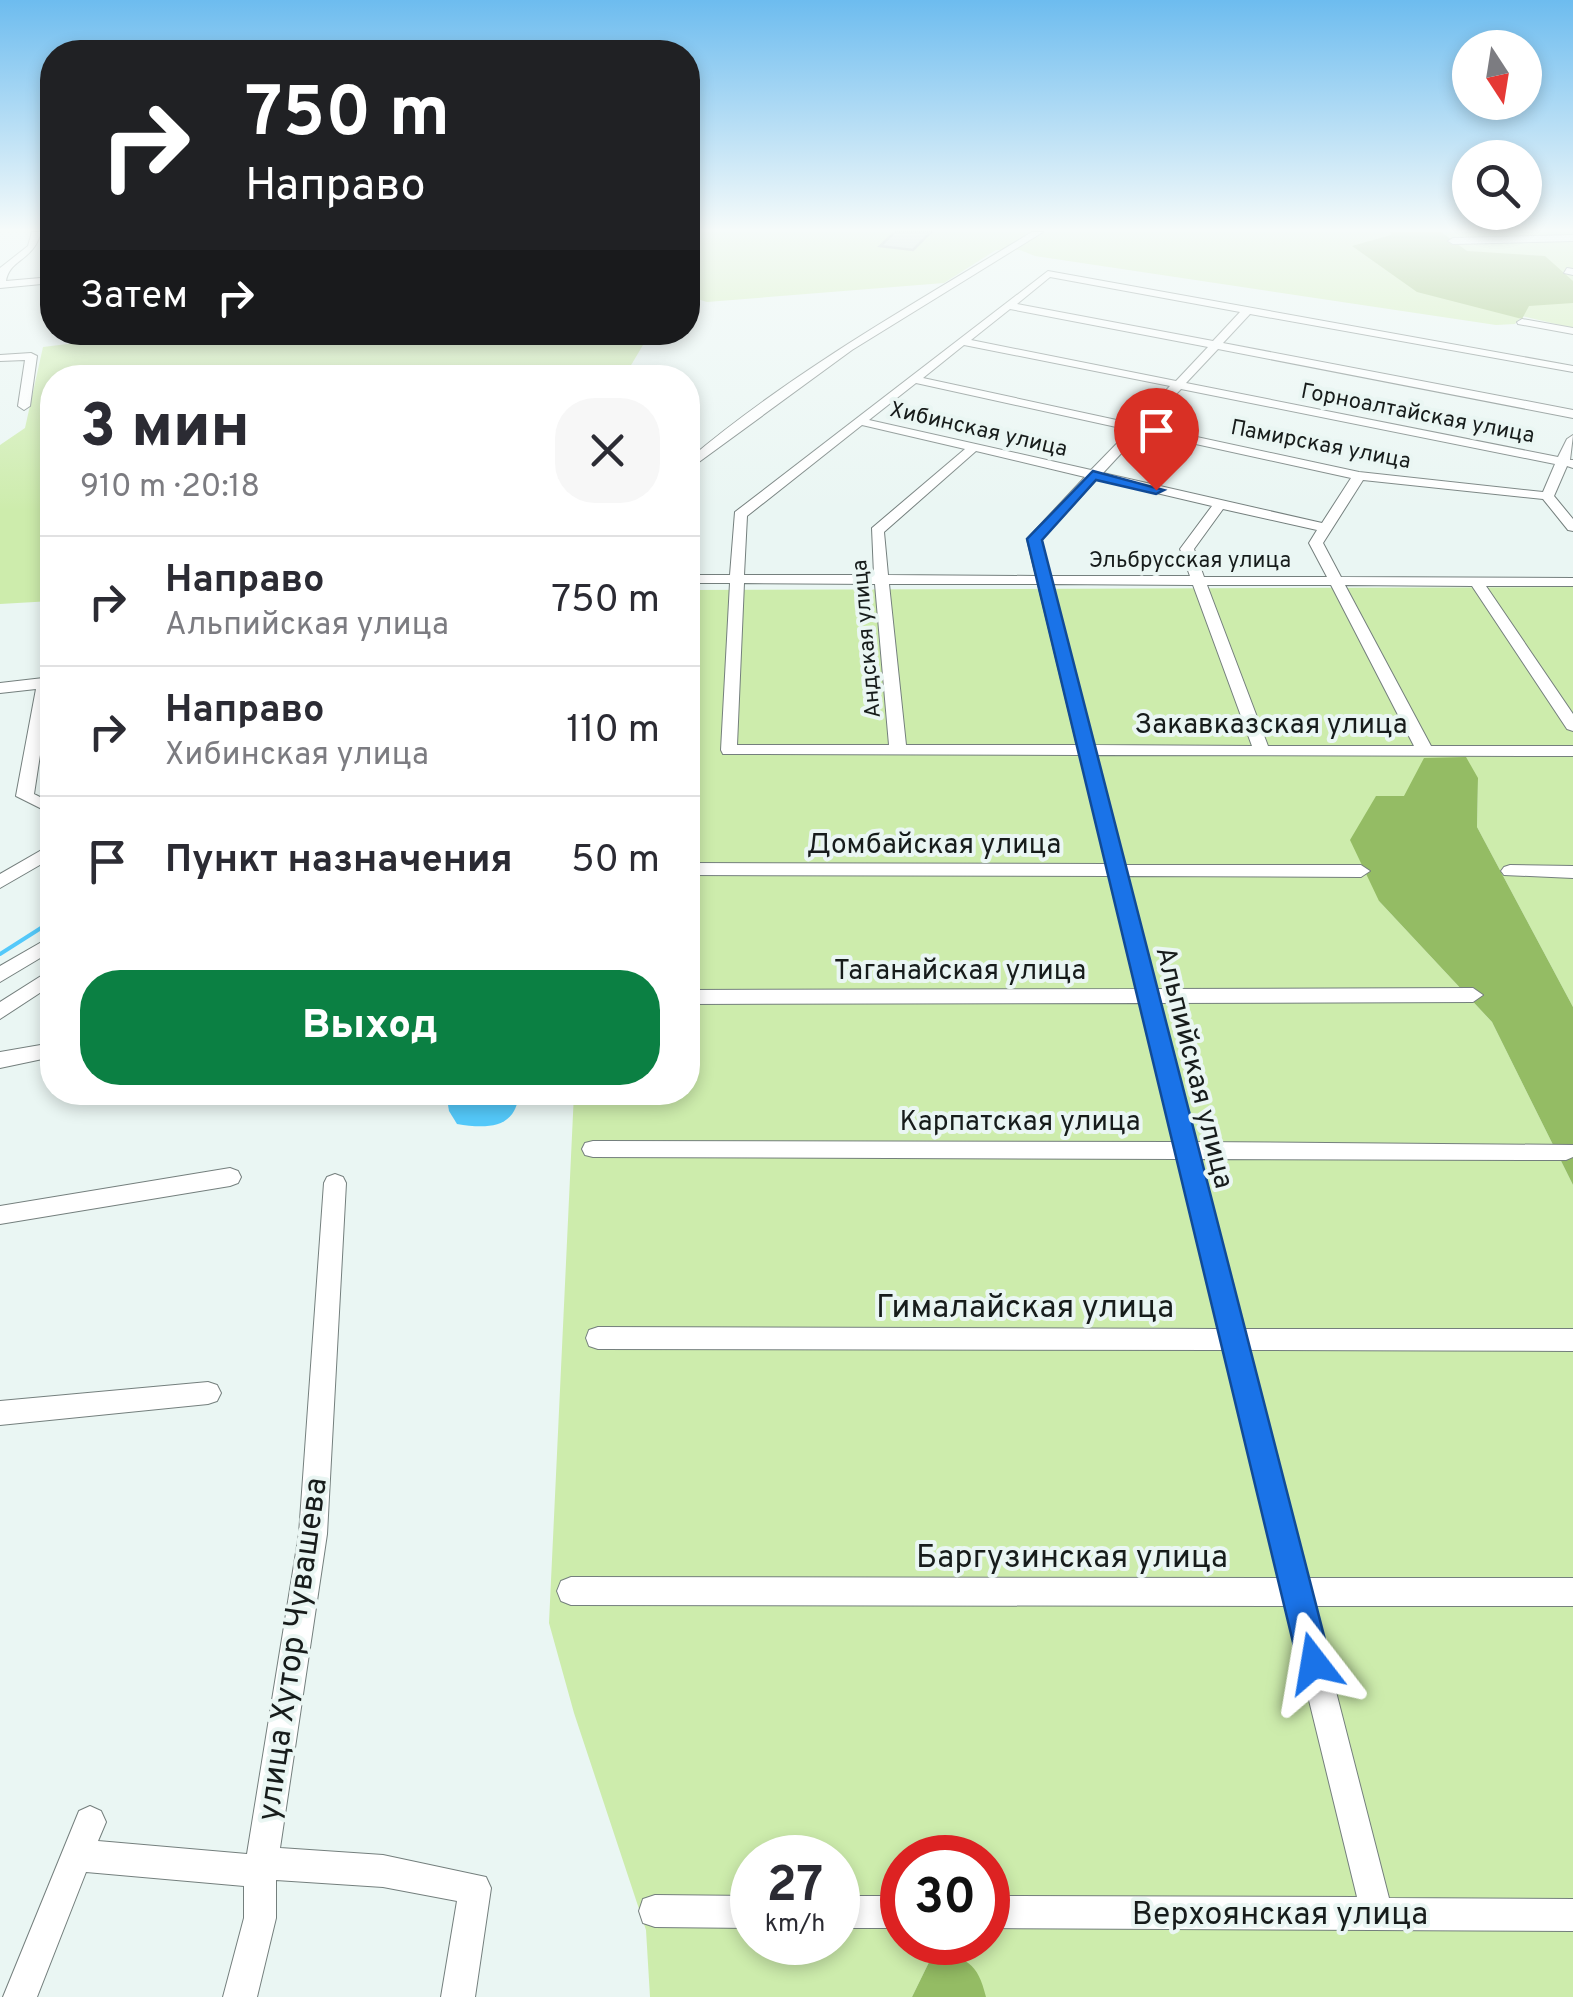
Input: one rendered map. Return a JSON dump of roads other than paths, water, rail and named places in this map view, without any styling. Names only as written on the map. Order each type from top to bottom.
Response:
[{"type":"street","points":[[700,456],[885,325]]},
{"type":"street","points":[[739,579],[740,514],[983,325]]},
{"type":"street","points":[[1108,325],[1573,414]]},
{"type":"street","name":"Альпийская улица","points":[[1235,325],[1034,539],[1377,1914]]},
{"type":"street","points":[[1332,325],[1573,369]]},
{"type":"street","points":[[1542,325],[1573,330]]},
{"type":"street","name":"Горноалтайская улица","points":[[962,341],[1568,463]]},
{"type":"street","points":[[0,358],[31,356],[24,406]]},
{"type":"street","name":"Памирская улица","points":[[914,379],[1358,476],[1547,496]]},
{"type":"street","name":"Хибинская улица","points":[[860,422],[1324,528]]},
{"type":"street","points":[[1573,439],[1568,463],[1547,496],[1573,527]]},
{"type":"street","name":"Андская улица","points":[[898,750],[877,530],[974,448]]},
{"type":"street","points":[[1358,476],[1316,544],[1426,751]]},
{"type":"street","points":[[1220,504],[1187,549],[1262,750]]},
{"type":"street","name":"Эльбрусская улица","points":[[700,579],[1573,582]]},
{"type":"street","name":"Закавказская улица","points":[[739,579],[729,750],[1573,751]]},
{"type":"street","points":[[1476,582],[1573,726]]},
{"type":"street","points":[[0,688],[40,684]]},
{"type":"street","points":[[40,725],[25,796],[40,803]]},
{"type":"street","points":[[0,882],[40,857]]},
{"type":"street","name":"Домбайская улица","points":[[700,869],[1360,871]]},
{"type":"street","points":[[1510,872],[1573,872]]},
{"type":"street","points":[[0,976],[40,950]]},
{"type":"street","points":[[0,1012],[40,984]]},
{"type":"street","name":"Таганайская улица","points":[[700,997],[1473,995]]},
{"type":"street","points":[[0,1060],[40,1052]]},
{"type":"street","name":"Карпатская улица","points":[[593,1149],[1566,1150]]},
{"type":"street","points":[[0,1215],[230,1177]]},
{"type":"street","name":"улица Хутор Чувашева","points":[[240,1997],[260,1918],[260,1867],[313,1534],[335,1183]]},
{"type":"street","name":"Гималайская улица","points":[[598,1338],[1573,1340]]},
{"type":"street","points":[[0,1412],[208,1393]]},
{"type":"street","name":"Баргузинская улица","points":[[570,1591],[1573,1592]]},
{"type":"street","points":[[20,1997],[90,1822]]},
{"type":"street","points":[[76,1855],[383,1871],[475,1888],[458,1997]]},
{"type":"street","points":[[655,1911],[730,1912]]},
{"type":"street","name":"Верхоянская улица","points":[[1010,1912],[1573,1914]]},
{"type":"water","points":[[448,1105],[517,1105],[506,1120],[489,1126],[457,1124]]},
{"type":"waterway","points":[[0,954],[40,929]]}]
